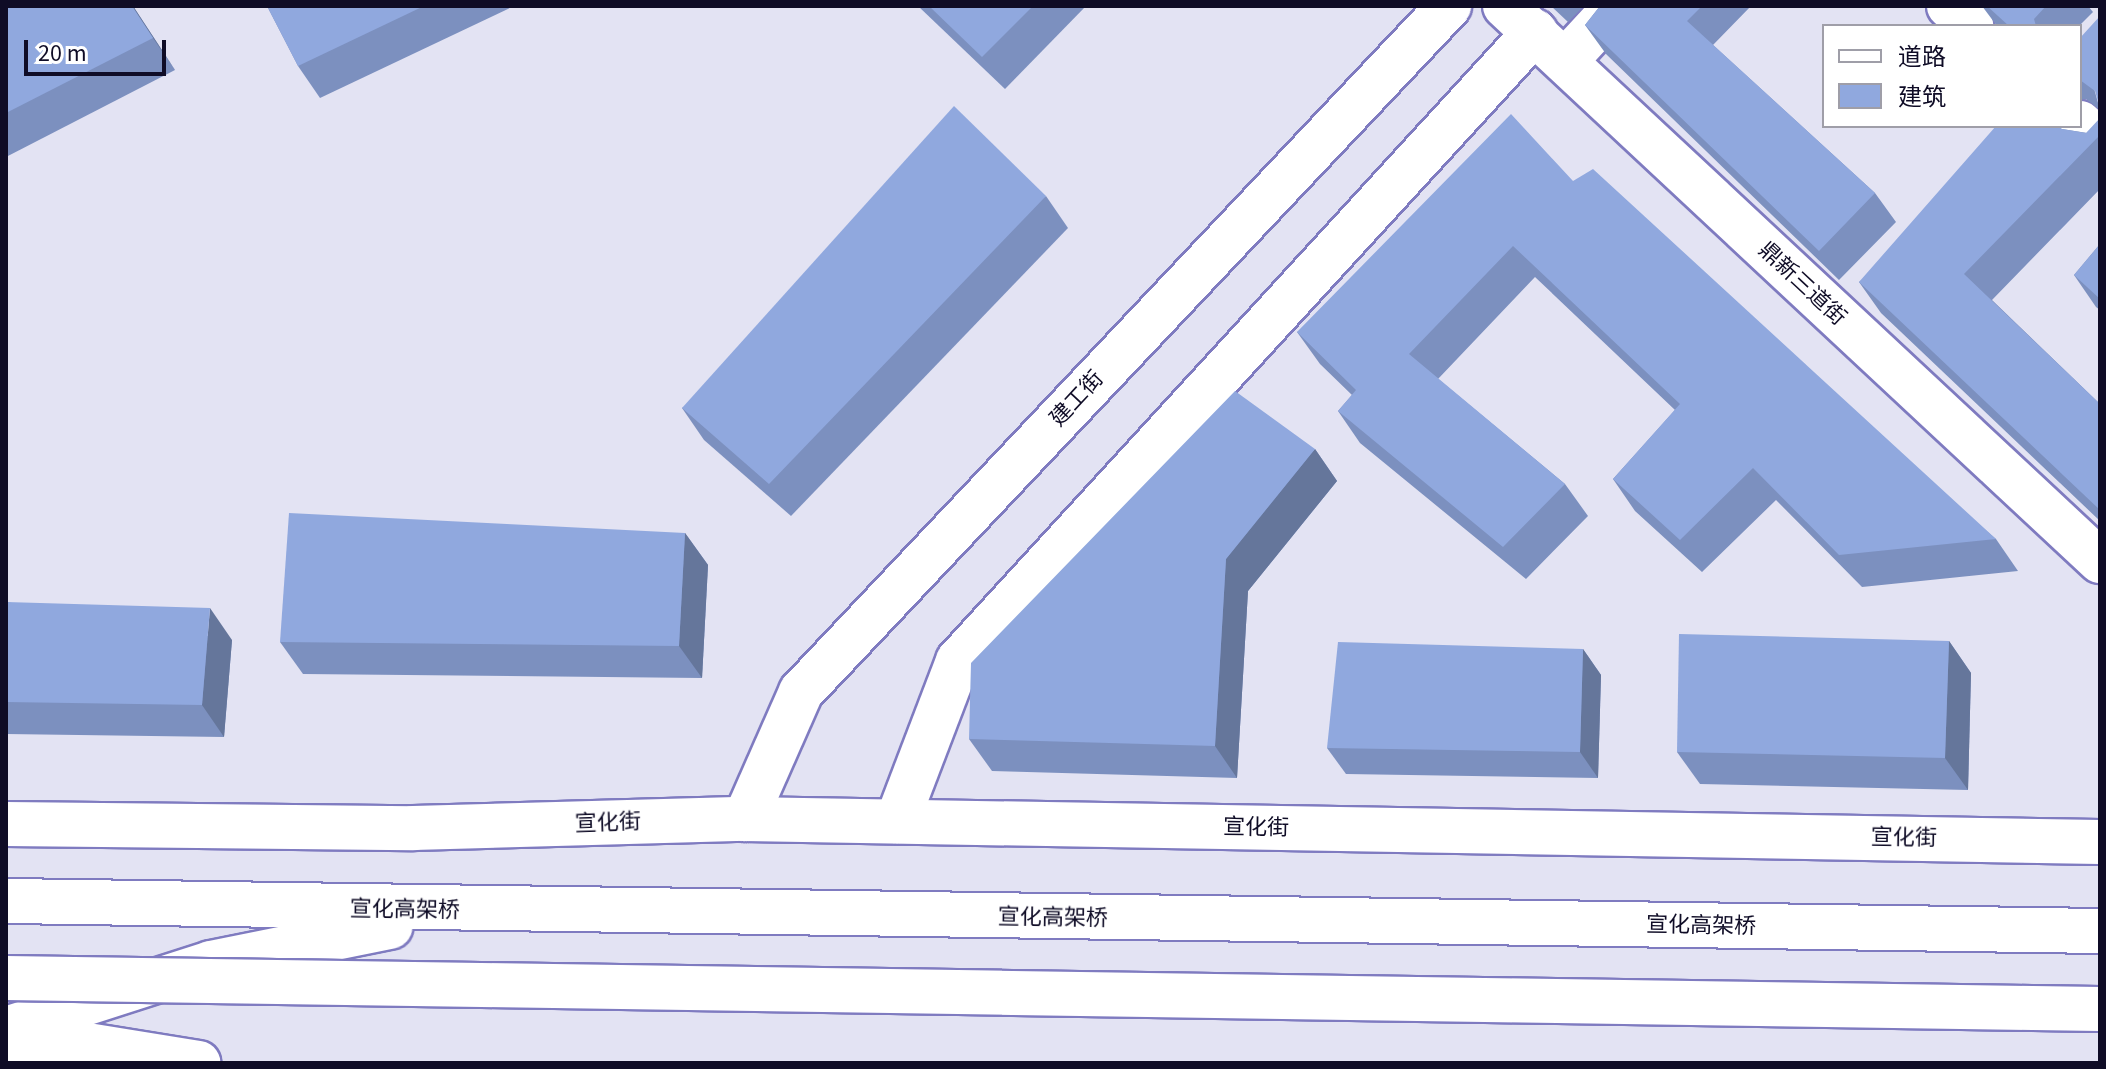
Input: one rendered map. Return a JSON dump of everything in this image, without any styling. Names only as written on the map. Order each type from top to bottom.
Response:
[{"type":"main road","name":"建工街","points":[[745,819],[801,692],[1449,6]]},
{"type":"main road","points":[[897,821],[958,661],[1536,33],[1616,6]]},
{"type":"main road","points":[[1949,6],[1969,24]]},
{"type":"main road","name":"鼎新三道街","points":[[1536,33],[2100,561]]},
{"type":"main road","points":[[2082,125],[2100,141]]},
{"type":"main road","points":[[1841,320],[1872,286]]},
{"type":"main road","name":"宣化街","points":[[6,824],[413,828],[745,819],[2100,842]]},
{"type":"main road","name":"宣化高架桥","points":[[6,901],[467,911],[2100,931]]},
{"type":"main road","points":[[6,1029],[211,963],[467,911]]},
{"type":"main road","points":[[6,978],[2100,1009]]},
{"type":"main road","points":[[6,1044],[64,1053],[198,1063]]},
{"type":"building","points":[[6,6],[132,6],[153,38],[6,113]]},
{"type":"building","points":[[267,6],[424,6],[298,66]]},
{"type":"building","points":[[929,6],[1033,6],[982,57]]},
{"type":"building","points":[[1600,6],[1702,6],[1687,21],[1875,193],[1819,251],[1585,25]]},
{"type":"building","points":[[1987,6],[2046,6],[2034,19],[2035,24],[2007,24]]},
{"type":"building","points":[[2100,16],[2100,108],[2095,91],[2082,81],[2082,36]]},
{"type":"building","points":[[954,106],[1046,196],[769,484],[682,408]]},
{"type":"building","points":[[1511,114],[1573,181],[1593,169],[1996,539],[1839,555],[1753,468],[1680,540],[1613,479],[1680,404],[1513,246],[1409,354],[1565,484],[1503,547],[1338,411],[1356,390],[1297,332]]},
{"type":"building","points":[[2100,118],[2100,135],[1964,274],[2100,404],[2100,510],[1859,282],[1994,128],[2061,128],[2086,133]]},
{"type":"building","points":[[2100,244],[2100,299],[2074,275]]},
{"type":"building","points":[[1235,391],[1315,449],[1226,559],[1215,746],[969,739],[971,663]]},
{"type":"building","points":[[289,513],[685,533],[679,646],[280,642]]},
{"type":"building","points":[[6,602],[210,608],[202,705],[6,702]]},
{"type":"building","points":[[1679,634],[1949,641],[1945,758],[1677,752]]},
{"type":"building","points":[[1338,642],[1583,649],[1580,752],[1327,748]]}]
